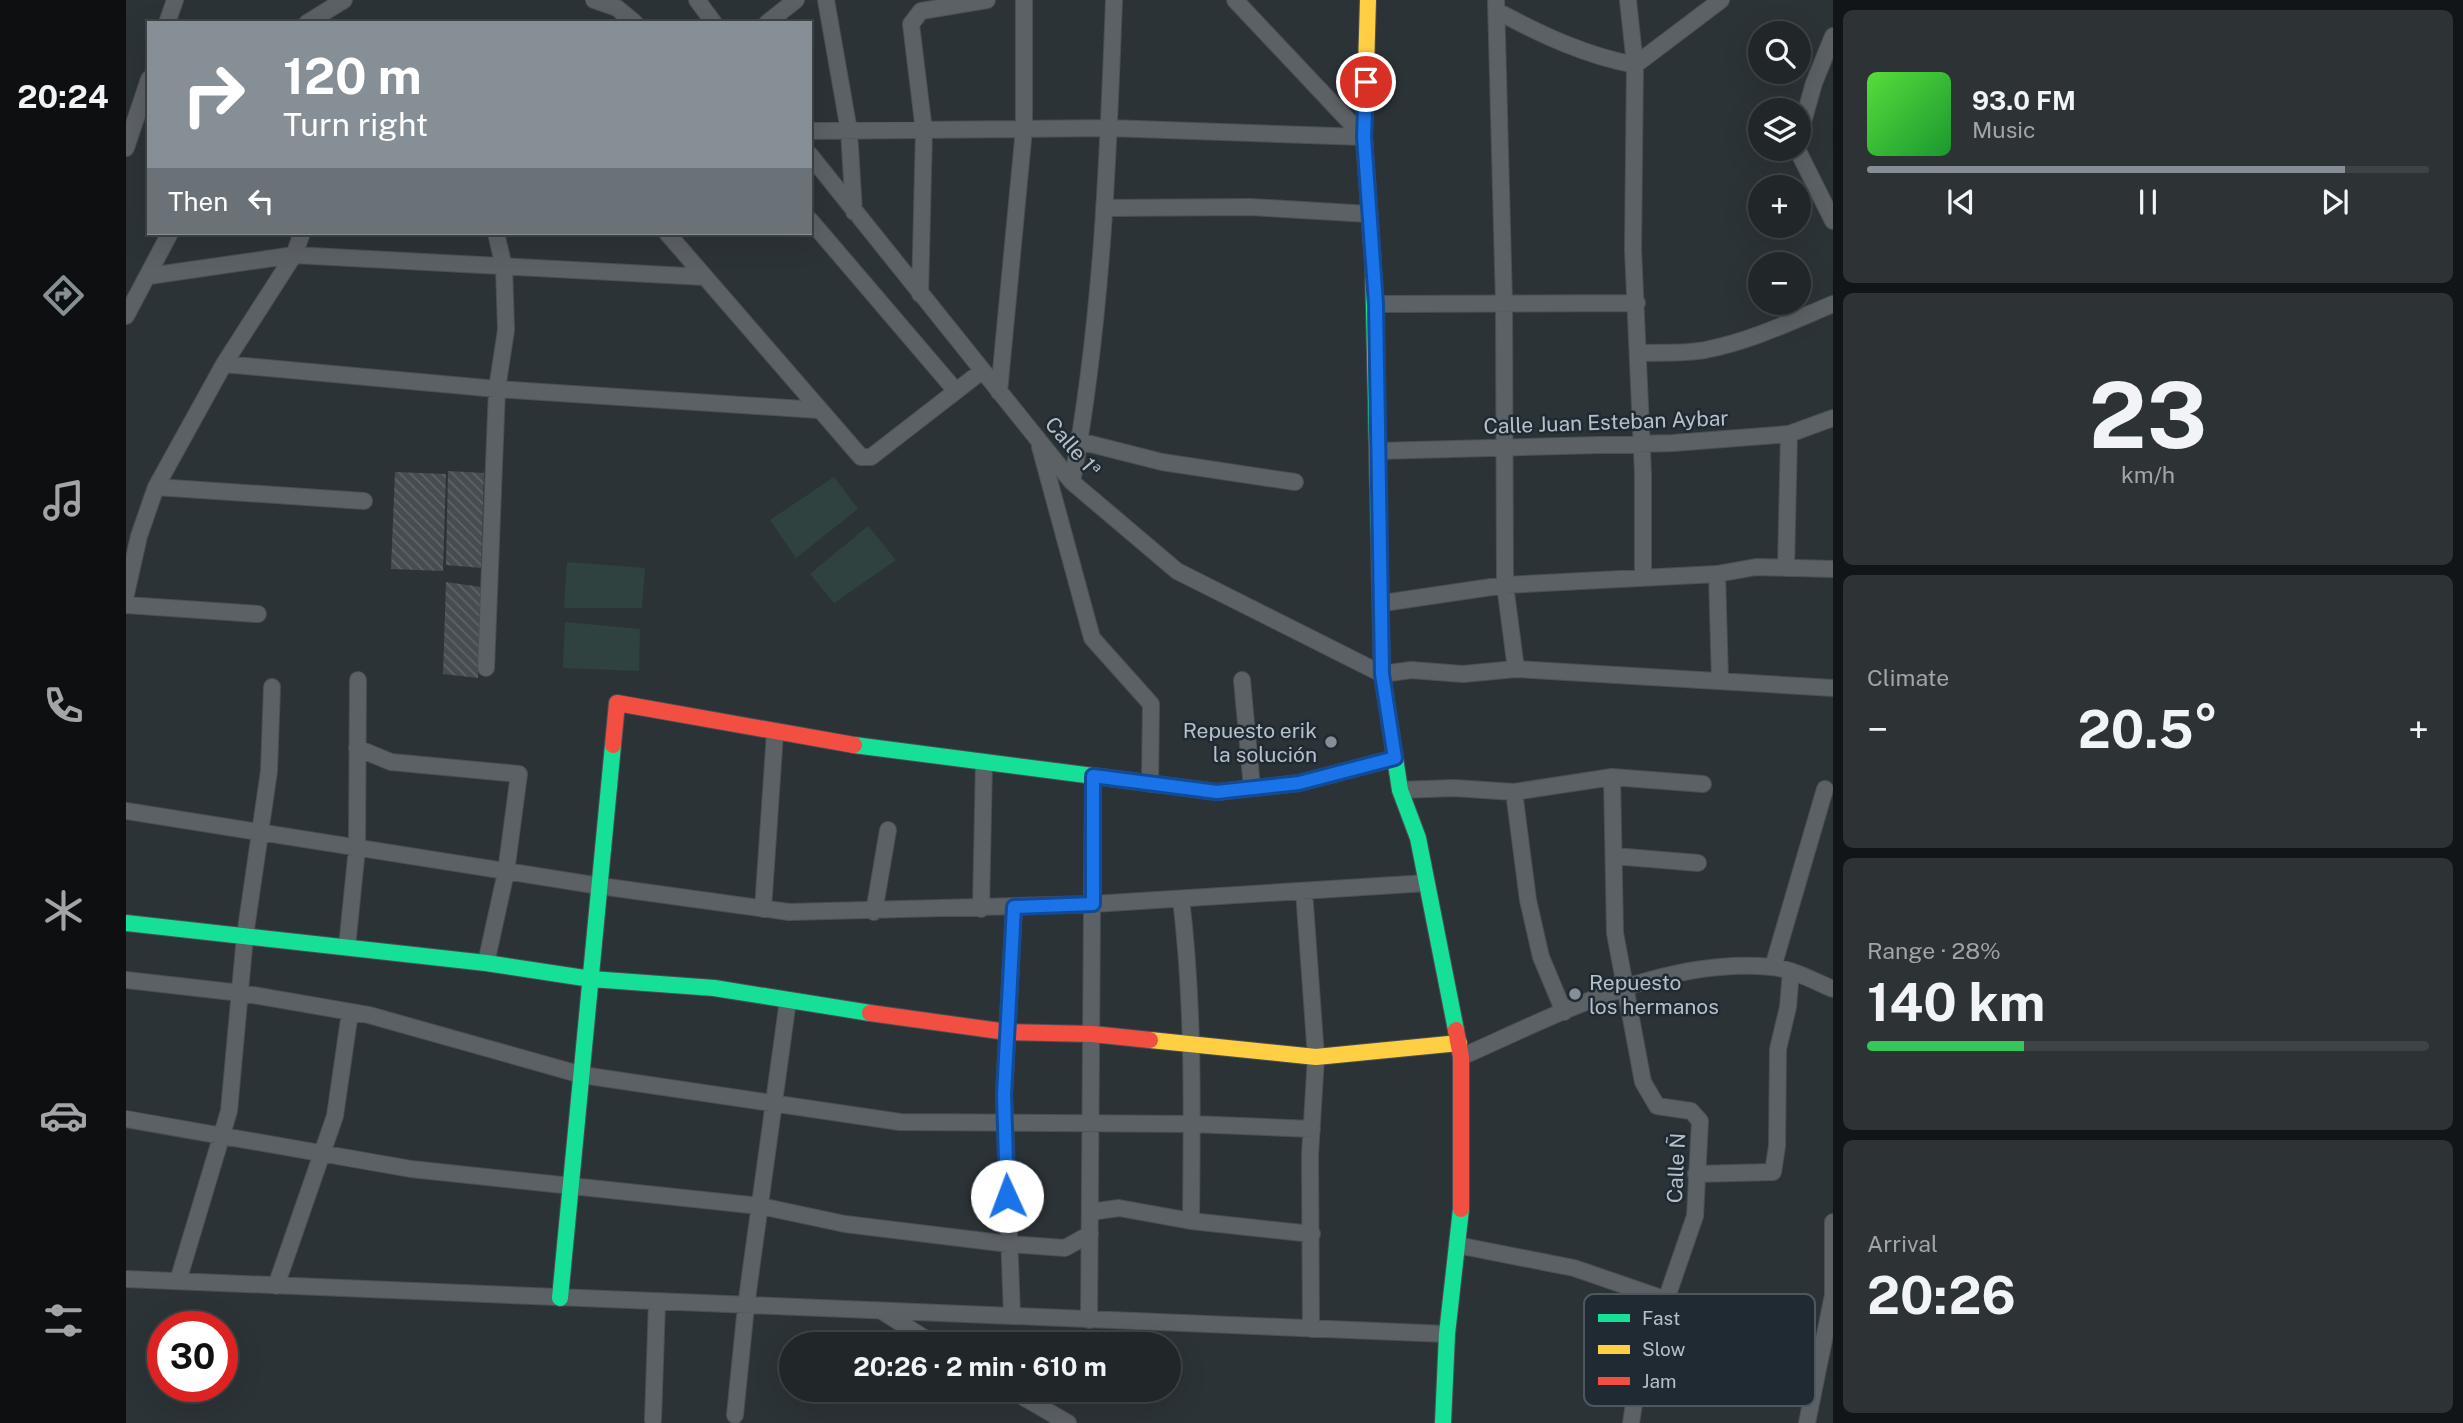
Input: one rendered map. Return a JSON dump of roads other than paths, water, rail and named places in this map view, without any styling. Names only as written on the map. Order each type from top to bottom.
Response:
[{"type":"street","points":[[168,21],[175,0]]},
{"type":"street","points":[[310,21],[344,0]]},
{"type":"street","points":[[594,0],[617,8],[633,21]]},
{"type":"street","points":[[697,0],[713,21]]},
{"type":"street","points":[[770,21],[796,0]]},
{"type":"street","points":[[826,0],[849,131],[854,212]]},
{"type":"street","points":[[920,294],[925,131],[911,24],[921,11],[987,0]]},
{"type":"street","points":[[999,392],[1024,129],[1024,0]]},
{"type":"street","points":[[1072,482],[1087,402],[1104,208],[1114,0]]},
{"type":"street","points":[[1235,0],[1364,137]]},
{"type":"street","points":[[1368,0],[1364,137],[1376,304],[1383,603],[1382,674],[1400,790],[1418,838],[1460,1050],[1463,1195],[1447,1334],[1443,1423]]},
{"type":"street","points":[[1628,0],[1635,65],[1633,249],[1642,442],[1643,576]]},
{"type":"street","points":[[1497,6],[1555,42],[1597,57],[1635,65],[1721,0]]},
{"type":"street","points":[[1497,6],[1504,303],[1505,585],[1516,669]]},
{"type":"street","points":[[1810,98],[1833,36]]},
{"type":"street","points":[[126,148],[147,85]]},
{"type":"street","points":[[812,131],[1109,128],[1364,137]]},
{"type":"street","name":"Calle 1ª","points":[[812,158],[1072,482],[1177,571],[1382,674]]},
{"type":"street","points":[[1803,161],[1833,221]]},
{"type":"street","points":[[1104,208],[1251,207],[1369,214]]},
{"type":"street","points":[[812,222],[956,391]]},
{"type":"street","points":[[126,316],[169,235]]},
{"type":"street","points":[[126,593],[139,536],[156,487],[224,364],[294,256],[301,235]]},
{"type":"street","points":[[486,668],[497,389],[506,330],[504,267],[496,235]]},
{"type":"street","points":[[669,235],[818,410],[865,458],[872,457],[982,371]]},
{"type":"street","points":[[149,275],[294,256],[705,277]]},
{"type":"street","points":[[1376,304],[1637,303]]},
{"type":"street","points":[[1639,353],[1702,351],[1765,334],[1833,304]]},
{"type":"street","points":[[224,364],[497,389],[818,410]]},
{"type":"street","name":"Calle Juan Esteban Aybar","points":[[1378,451],[1673,443],[1788,434],[1833,418]]},
{"type":"street","points":[[1786,568],[1788,434]]},
{"type":"street","points":[[1038,441],[1093,638],[1151,704],[1150,784]]},
{"type":"street","points":[[1079,441],[1162,462],[1295,482]]},
{"type":"street","points":[[156,487],[364,501]]},
{"type":"street","points":[[1383,603],[1505,585],[1717,574],[1756,567],[1833,569]]},
{"type":"street","points":[[1717,574],[1720,681]]},
{"type":"street","points":[[126,605],[258,614]]},
{"type":"street","points":[[1382,674],[1411,670],[1463,674],[1516,669],[1833,688]]},
{"type":"street","points":[[346,947],[357,848],[358,680]]},
{"type":"street","points":[[1242,680],[1252,788]]},
{"type":"street","points":[[178,1281],[229,1111],[244,936],[269,771],[272,687]]},
{"type":"street","points":[[561,1298],[617,703],[775,733],[1217,792],[1299,783],[1395,758]]},
{"type":"street","points":[[763,909],[775,733]]},
{"type":"street","points":[[357,748],[391,762],[519,774],[506,872],[486,963]]},
{"type":"street","points":[[981,909],[984,762]]},
{"type":"street","points":[[1089,1320],[1093,776]]},
{"type":"street","points":[[1400,790],[1454,788],[1514,792],[1612,777],[1703,784]]},
{"type":"street","name":"Calle Ñ","points":[[1612,777],[1615,933],[1643,1082],[1657,1106],[1691,1111],[1700,1121],[1695,1216],[1669,1294]]},
{"type":"street","points":[[1773,967],[1825,789]]},
{"type":"street","points":[[1514,792],[1541,957],[1564,1012]]},
{"type":"street","points":[[126,811],[506,872],[789,912],[874,912],[1093,904],[1427,883]]},
{"type":"street","points":[[874,912],[888,830]]},
{"type":"street","points":[[1614,856],[1698,863]]},
{"type":"street","points":[[1304,891],[1316,1057],[1312,1129],[1311,1329]]},
{"type":"street","points":[[1181,899],[1190,977],[1193,1044],[1191,1220]]},
{"type":"street","points":[[1012,1316],[1005,1124],[1014,907]]},
{"type":"street","points":[[126,923],[486,963],[591,979],[714,988],[1007,1031],[1092,1034],[1316,1057],[1460,1050],[1643,981],[1725,967],[1773,967],[1791,971],[1833,989]]},
{"type":"street","points":[[1696,1174],[1773,1172],[1777,1146],[1778,1049],[1788,1007],[1791,971]]},
{"type":"street","points":[[126,980],[241,993],[350,1012],[582,1075],[900,1122],[1091,1122],[1312,1129]]},
{"type":"street","points":[[735,1415],[746,1306],[776,1103],[788,1000]]},
{"type":"street","points":[[276,1286],[334,1116],[350,1012]]},
{"type":"street","points":[[126,1119],[411,1169],[760,1206],[845,1224],[1009,1244],[1065,1248],[1090,1234]]},
{"type":"street","points":[[1090,1212],[1119,1208],[1191,1220],[1312,1234]]},
{"type":"street","points":[[1815,1384],[1833,1296],[1833,1222]]},
{"type":"street","points":[[1457,1245],[1574,1268],[1650,1294]]},
{"type":"street","points":[[126,1279],[1447,1334]]},
{"type":"street","points":[[653,1420],[657,1302]]},
{"type":"street","points":[[881,1311],[915,1332]]},
{"type":"street","points":[[1031,1402],[1068,1423]]},
{"type":"place","name":"Repuesto erik la solución","points":[[1331,742]]},
{"type":"place","name":"Repuesto los hermanos","points":[[1575,994]]}]
